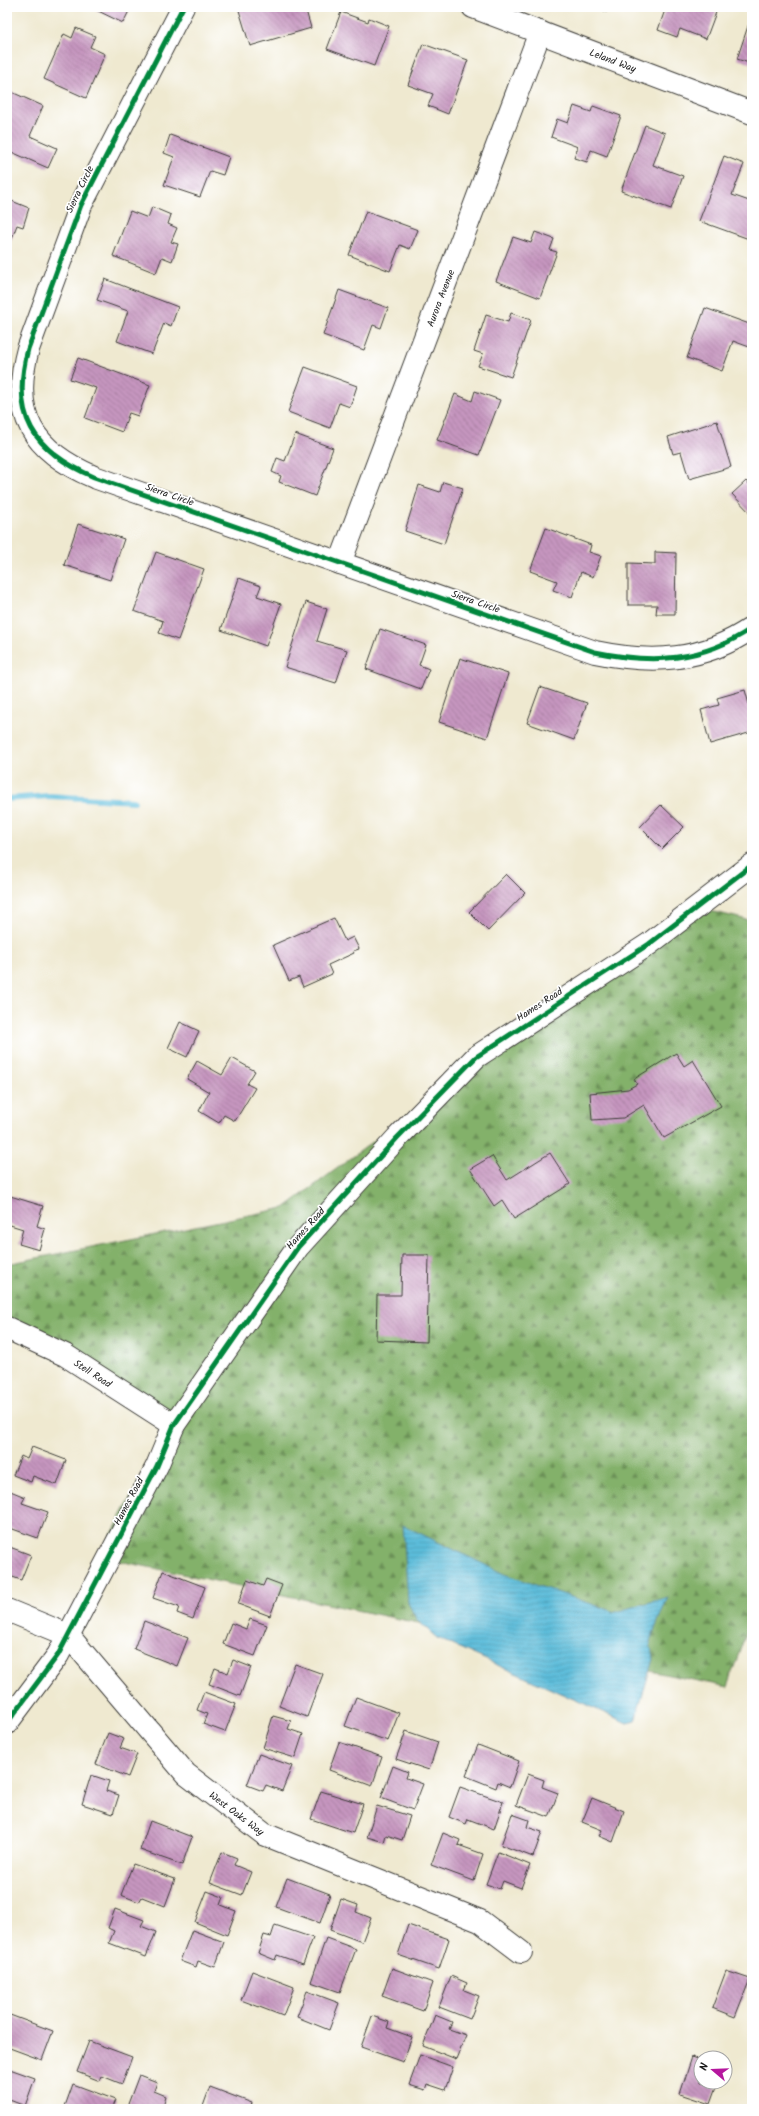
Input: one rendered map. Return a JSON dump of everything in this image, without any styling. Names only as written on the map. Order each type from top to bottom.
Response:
[{"type":"street","name":"Sierra Circle","points":[[183,7],[90,185],[73,222],[28,349],[22,370],[21,392],[24,409],[31,428],[43,446],[58,459],[74,469],[595,652],[638,659],[679,657],[719,647],[752,628]]},
{"type":"street","name":"Leland Way","points":[[473,7],[752,113]]},
{"type":"street","name":"Aurora Avenue","points":[[340,563],[540,32]]},
{"type":"street","name":"Hames Road","points":[[7,1723],[58,1655],[157,1466],[174,1425],[298,1247],[397,1138],[476,1058],[503,1038],[649,944],[752,865]]},
{"type":"street","name":"Stell Road","points":[[7,1328],[66,1355],[174,1425]]},
{"type":"street","points":[[7,1610],[68,1635]]},
{"type":"street","name":"West Oaks Way","points":[[68,1635],[186,1774],[264,1834],[480,1921],[521,1952]]},
{"type":"green space","points":[[689,906],[752,921],[752,1616],[727,1687],[100,1557],[171,1420],[7,1326],[7,1264],[284,1208]]},
{"type":"water","points":[[403,1525],[504,1574],[615,1612],[668,1597],[650,1641],[653,1659],[635,1721],[627,1723],[437,1638],[417,1620],[408,1603]]},
{"type":"building","points":[[90,7],[131,7],[123,23]]},
{"type":"building","points":[[238,7],[305,7],[311,28],[250,46]]},
{"type":"building","points":[[595,7],[609,7],[607,12]]},
{"type":"building","points":[[666,7],[718,7],[706,39],[680,29],[677,37],[658,30]]},
{"type":"building","points":[[341,12],[368,22],[369,18],[389,26],[374,66],[327,49]]},
{"type":"building","points":[[749,23],[752,24],[752,64],[737,59]]},
{"type":"building","points":[[76,28],[95,36],[90,47],[105,54],[86,98],[44,79],[64,34],[72,38]]},
{"type":"building","points":[[423,44],[468,60],[448,114],[428,106],[433,94],[408,85]]},
{"type":"building","points":[[7,90],[43,106],[30,136],[57,148],[48,168],[7,150]]},
{"type":"building","points":[[574,106],[591,112],[593,106],[621,116],[607,156],[591,150],[587,162],[574,158],[578,147],[551,137],[557,119],[568,123]]},
{"type":"building","points":[[645,125],[665,133],[653,165],[683,176],[671,209],[621,191]]},
{"type":"building","points":[[170,135],[229,157],[223,175],[210,171],[200,197],[164,185],[174,157],[164,153]]},
{"type":"building","points":[[724,156],[744,164],[732,195],[752,202],[752,231],[749,239],[699,221]]},
{"type":"building","points":[[7,199],[29,208],[23,227],[17,225],[7,251]]},
{"type":"building","points":[[152,207],[171,215],[168,224],[177,228],[171,242],[178,244],[172,261],[162,257],[156,273],[113,256],[130,211],[148,218]]},
{"type":"building","points":[[366,211],[418,230],[410,249],[400,245],[390,271],[349,255]]},
{"type":"building","points":[[535,232],[554,239],[550,250],[557,252],[540,298],[496,281],[513,237],[531,243]]},
{"type":"building","points":[[105,279],[178,307],[171,326],[164,323],[152,354],[117,341],[128,311],[97,300]]},
{"type":"building","points":[[339,290],[388,308],[381,328],[373,325],[364,350],[323,335]]},
{"type":"building","points":[[705,308],[752,325],[752,348],[733,341],[722,371],[687,358]]},
{"type":"building","points":[[511,313],[531,320],[511,377],[478,366],[483,354],[474,351],[486,315],[508,322]]},
{"type":"building","points":[[78,358],[150,385],[138,416],[129,413],[122,432],[85,418],[96,388],[70,379]]},
{"type":"building","points":[[305,367],[357,386],[350,407],[339,403],[330,428],[288,412]]},
{"type":"building","points":[[475,391],[500,400],[479,455],[437,440],[455,394],[472,401]]},
{"type":"building","points":[[717,421],[731,467],[689,479],[681,452],[673,454],[668,437]]},
{"type":"building","points":[[295,434],[333,448],[315,496],[279,482],[281,476],[272,472],[277,458],[285,461]]},
{"type":"building","points":[[746,481],[752,487],[752,515],[732,494]]},
{"type":"building","points":[[443,482],[463,488],[444,544],[405,531],[419,485],[440,492]]},
{"type":"building","points":[[78,524],[124,539],[110,580],[64,565]]},
{"type":"building","points":[[546,528],[591,545],[589,552],[601,556],[593,577],[581,572],[572,597],[553,590],[557,581],[530,571]]},
{"type":"building","points":[[156,552],[204,569],[178,640],[159,633],[163,621],[134,611]]},
{"type":"building","points":[[655,552],[676,553],[675,614],[656,614],[657,605],[628,605],[628,563],[655,564]]},
{"type":"building","points":[[239,578],[261,586],[257,596],[281,604],[266,646],[221,630]]},
{"type":"building","points":[[306,602],[327,609],[317,641],[347,650],[336,683],[285,667]]},
{"type":"building","points":[[380,629],[426,645],[419,665],[429,669],[421,689],[366,669]]},
{"type":"building","points":[[460,658],[508,674],[487,738],[439,722]]},
{"type":"building","points":[[540,687],[587,703],[574,740],[527,723]]},
{"type":"building","points":[[745,690],[752,715],[752,732],[710,744],[701,710],[719,705],[717,698]]},
{"type":"building","points":[[661,805],[684,827],[662,849],[640,827]]},
{"type":"building","points":[[506,874],[525,893],[488,931],[469,912]]},
{"type":"building","points":[[334,918],[345,941],[353,937],[359,949],[353,951],[354,953],[328,965],[332,974],[303,987],[299,977],[289,981],[273,945]]},
{"type":"building","points":[[180,1022],[199,1031],[187,1057],[168,1048]]},
{"type":"building","points":[[676,1053],[684,1066],[693,1060],[721,1106],[664,1138],[644,1105],[623,1118],[592,1120],[590,1093],[628,1089],[637,1084],[634,1079]]},
{"type":"building","points":[[232,1058],[255,1071],[247,1084],[255,1088],[235,1121],[224,1115],[219,1123],[199,1111],[209,1092],[187,1079],[197,1061],[222,1075]]},
{"type":"building","points":[[550,1153],[570,1184],[514,1219],[502,1200],[494,1206],[470,1169],[492,1156],[507,1180]]},
{"type":"building","points":[[7,1195],[43,1206],[37,1226],[45,1229],[39,1250],[19,1244],[23,1229],[7,1224]]},
{"type":"building","points":[[402,1255],[429,1255],[427,1342],[376,1340],[377,1295],[401,1295]]},
{"type":"building","points":[[32,1447],[66,1460],[57,1485],[33,1476],[31,1482],[13,1475],[21,1456],[27,1459]]},
{"type":"building","points":[[8,1490],[25,1497],[22,1503],[48,1512],[38,1538],[7,1527]]},
{"type":"building","points":[[7,1546],[31,1555],[21,1580],[7,1575]]},
{"type":"building","points":[[163,1571],[205,1587],[193,1619],[177,1613],[179,1607],[153,1598]]},
{"type":"building","points":[[266,1579],[282,1585],[270,1616],[238,1604],[247,1580],[263,1586]]},
{"type":"building","points":[[250,1619],[267,1625],[255,1656],[223,1644],[231,1623],[246,1629]]},
{"type":"building","points":[[144,1621],[188,1638],[177,1666],[134,1649]]},
{"type":"building","points":[[233,1660],[251,1667],[240,1696],[209,1684],[215,1668],[228,1673]]},
{"type":"building","points":[[295,1664],[323,1674],[307,1717],[279,1706]]},
{"type":"building","points":[[204,1692],[236,1704],[225,1732],[203,1724],[207,1714],[197,1710]]},
{"type":"building","points":[[356,1697],[399,1713],[388,1741],[345,1726]]},
{"type":"building","points":[[273,1716],[291,1721],[288,1729],[303,1734],[295,1758],[263,1748]]},
{"type":"building","points":[[406,1731],[438,1742],[429,1770],[396,1759]]},
{"type":"building","points":[[108,1733],[124,1739],[120,1748],[137,1754],[128,1777],[96,1764]]},
{"type":"building","points":[[339,1742],[382,1757],[372,1786],[329,1770]]},
{"type":"building","points":[[478,1745],[519,1761],[510,1787],[498,1782],[496,1788],[466,1776]]},
{"type":"building","points":[[259,1754],[292,1766],[282,1791],[266,1785],[263,1791],[247,1785]]},
{"type":"building","points":[[393,1766],[408,1772],[406,1778],[423,1784],[413,1810],[381,1798]]},
{"type":"building","points":[[528,1774],[544,1780],[542,1787],[558,1793],[549,1817],[516,1805]]},
{"type":"building","points":[[91,1775],[109,1781],[106,1791],[119,1795],[113,1814],[82,1804]]},
{"type":"building","points":[[460,1787],[503,1802],[494,1829],[468,1819],[466,1824],[449,1817]]},
{"type":"building","points":[[321,1791],[363,1804],[353,1833],[311,1819]]},
{"type":"building","points":[[592,1798],[624,1811],[613,1842],[599,1836],[602,1830],[582,1822]]},
{"type":"building","points":[[377,1806],[410,1816],[402,1840],[386,1835],[384,1842],[367,1837]]},
{"type":"building","points":[[512,1814],[529,1820],[527,1827],[542,1832],[533,1857],[501,1845]]},
{"type":"building","points":[[150,1821],[192,1837],[182,1865],[140,1850]]},
{"type":"building","points":[[443,1833],[460,1840],[458,1845],[483,1854],[474,1881],[431,1865]]},
{"type":"building","points":[[222,1852],[237,1858],[234,1865],[251,1872],[242,1895],[210,1883]]},
{"type":"building","points":[[498,1852],[530,1865],[521,1888],[503,1881],[500,1889],[486,1884]]},
{"type":"building","points":[[133,1864],[175,1879],[165,1906],[142,1897],[139,1902],[121,1895]]},
{"type":"building","points":[[287,1878],[330,1894],[320,1923],[276,1907]]},
{"type":"building","points":[[207,1891],[223,1897],[220,1905],[236,1911],[227,1935],[195,1922]]},
{"type":"building","points":[[341,1899],[358,1905],[356,1912],[371,1918],[362,1942],[330,1930]]},
{"type":"building","points":[[115,1909],[144,1920],[141,1926],[156,1932],[146,1957],[109,1943],[114,1931],[108,1928]]},
{"type":"building","points":[[275,1925],[313,1938],[303,1964],[277,1955],[275,1960],[258,1953],[264,1935],[271,1937]]},
{"type":"building","points":[[408,1925],[449,1939],[439,1969],[398,1955]]},
{"type":"building","points":[[192,1930],[224,1942],[215,1967],[198,1961],[196,1967],[180,1961]]},
{"type":"building","points":[[326,1938],[356,1949],[340,1992],[311,1982]]},
{"type":"building","points":[[392,1968],[433,1983],[423,2011],[382,1996]]},
{"type":"building","points":[[252,1971],[294,1987],[283,2016],[241,2000]]},
{"type":"building","points":[[726,1971],[750,1979],[735,2017],[712,2008]]},
{"type":"building","points":[[451,1976],[467,1983],[464,1990],[479,1996],[470,2019],[439,2007]]},
{"type":"building","points":[[307,1991],[339,2003],[329,2030],[297,2017]]},
{"type":"building","points":[[10,2015],[53,2031],[42,2060],[7,2047],[7,2024]]},
{"type":"building","points":[[435,2015],[452,2022],[449,2029],[466,2035],[456,2059],[423,2046]]},
{"type":"building","points":[[372,2016],[389,2022],[387,2028],[412,2037],[403,2062],[361,2047]]},
{"type":"building","points":[[89,2041],[132,2057],[122,2084],[102,2076],[100,2081],[77,2072]]},
{"type":"building","points":[[420,2055],[453,2067],[445,2090],[427,2084],[425,2090],[409,2085]]},
{"type":"building","points":[[693,2057],[693,2090],[715,2090],[710,2104],[680,2094]]},
{"type":"building","points":[[7,2068],[35,2078],[25,2106],[7,2099]]},
{"type":"building","points":[[139,2075],[157,2082],[154,2091],[166,2096],[162,2109],[142,2109],[128,2104]]},
{"type":"building","points":[[73,2084],[116,2100],[112,2109],[64,2109]]},
{"type":"building","points":[[210,2087],[252,2103],[250,2109],[202,2109]]},
{"type":"waterway","points":[[7,799],[49,796],[134,801]]},
{"type":"cycle path","points":[[183,7],[81,205],[28,349],[23,372],[22,393],[25,412],[31,428],[42,442],[55,455],[73,467],[94,477],[595,652],[637,658],[657,659],[676,657],[695,654],[714,648],[752,628]]},
{"type":"cycle path","points":[[7,1723],[58,1655],[157,1466],[174,1425],[298,1247],[397,1138],[476,1057],[649,944],[752,865]]}]
